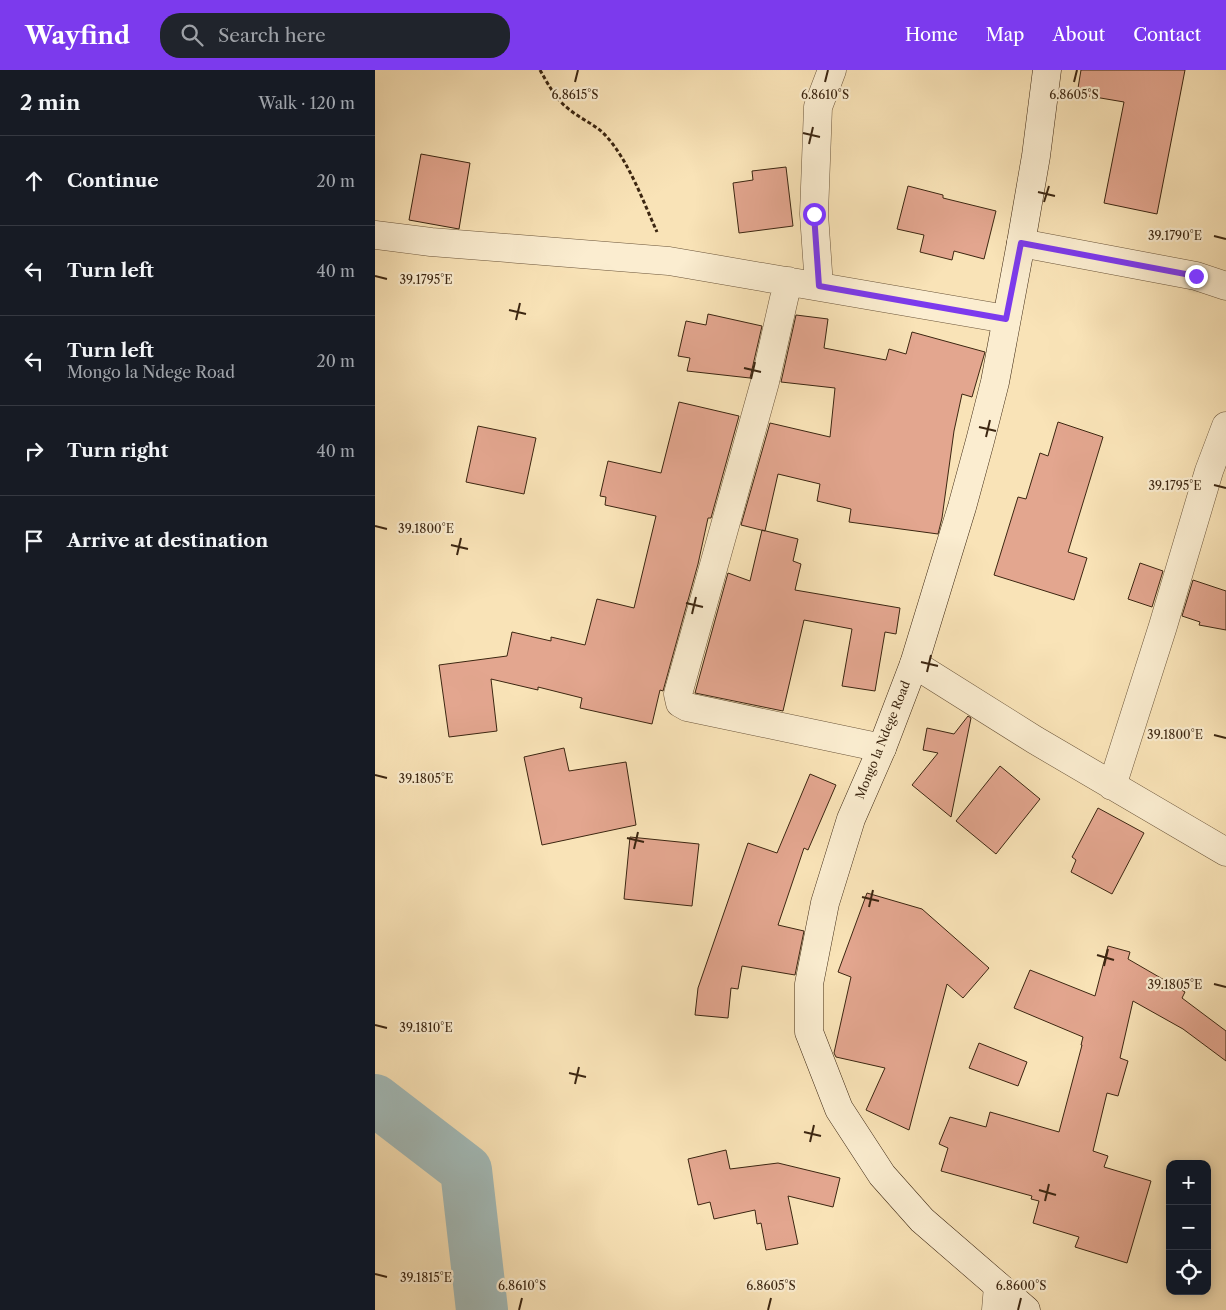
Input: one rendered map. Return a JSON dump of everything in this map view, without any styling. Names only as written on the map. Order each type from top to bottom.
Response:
[{"type":"street","points":[[819,286],[814,214],[818,107],[832,70]]},
{"type":"street","name":"Mongo la Ndege Road","points":[[1025,1310],[997,1298],[922,1220],[882,1175],[839,1108],[809,1032],[809,984],[825,903],[851,820],[882,748],[914,664],[980,441],[995,382],[1021,243],[1036,156],[1047,70]]},
{"type":"street","points":[[375,234],[431,242],[669,260],[1006,319]]},
{"type":"street","points":[[1021,243],[1196,276],[1226,286]]},
{"type":"street","points":[[789,281],[765,382],[678,694],[680,704],[687,707],[882,748]]},
{"type":"street","points":[[1112,786],[1163,626],[1209,471],[1226,426]]},
{"type":"street","points":[[914,664],[1035,740],[1226,852]]},
{"type":"path","points":[[540,70],[556,97],[570,111],[591,122],[607,136],[639,191],[669,260]]},
{"type":"building","points":[[1081,70],[1185,70],[1157,214],[1104,203],[1124,102],[1077,94]]},
{"type":"building","points":[[421,154],[470,163],[459,229],[409,220]]},
{"type":"building","points":[[786,167],[793,226],[739,233],[733,183],[753,180],[752,171]]},
{"type":"building","points":[[908,186],[943,195],[943,198],[996,211],[984,259],[954,251],[952,260],[920,252],[924,235],[897,229]]},
{"type":"building","points":[[708,314],[762,326],[750,378],[687,371],[690,358],[678,356],[686,321],[706,325]]},
{"type":"building","points":[[796,315],[828,319],[824,348],[886,360],[889,349],[906,354],[912,332],[985,352],[972,397],[962,394],[954,431],[938,534],[849,522],[851,509],[817,501],[820,484],[778,474],[765,531],[741,525],[770,423],[830,437],[835,388],[781,382]]},
{"type":"building","points":[[679,402],[739,416],[711,518],[708,518],[698,564],[663,691],[660,690],[652,724],[580,708],[582,698],[538,687],[538,690],[491,679],[497,731],[449,737],[439,665],[507,656],[512,632],[551,641],[551,637],[585,645],[597,599],[634,608],[656,516],[605,505],[606,497],[600,496],[608,461],[661,473]]},
{"type":"building","points":[[1058,422],[1103,437],[1068,552],[1087,558],[1074,600],[994,575],[1018,497],[1026,499],[1040,453],[1048,456]]},
{"type":"building","points":[[478,426],[536,438],[524,494],[466,482]]},
{"type":"building","points":[[762,530],[798,539],[793,561],[801,564],[795,590],[900,608],[896,634],[885,632],[875,691],[842,686],[852,629],[804,620],[783,711],[695,693],[728,573],[750,581]]},
{"type":"building","points":[[1140,563],[1163,571],[1152,607],[1128,599]]},
{"type":"building","points":[[1193,580],[1226,591],[1226,630],[1199,625],[1200,622],[1182,616]]},
{"type":"building","points":[[968,716],[971,718],[951,817],[912,785],[938,753],[923,750],[927,728],[954,734]]},
{"type":"building","points":[[564,748],[569,771],[626,762],[636,825],[542,845],[524,757]]},
{"type":"building","points":[[1000,766],[1040,799],[996,854],[956,821]]},
{"type":"building","points":[[810,774],[836,785],[808,850],[804,848],[778,925],[804,931],[795,975],[742,966],[738,989],[731,988],[728,1018],[695,1015],[698,988],[748,843],[777,853]]},
{"type":"building","points":[[1098,808],[1144,833],[1112,894],[1071,872],[1076,860],[1072,857]]},
{"type":"building","points":[[630,837],[699,844],[692,906],[624,899]]},
{"type":"building","points":[[867,893],[922,909],[989,968],[963,998],[947,984],[909,1130],[866,1110],[885,1068],[836,1057],[834,1053],[851,977],[838,972]]},
{"type":"building","points":[[1108,946],[1130,952],[1128,959],[1185,992],[1182,998],[1226,1031],[1226,1061],[1183,1029],[1133,1001],[1120,1058],[1128,1061],[1118,1096],[1107,1093],[1093,1151],[1108,1156],[1104,1167],[1151,1181],[1127,1263],[1075,1247],[1079,1237],[1033,1223],[1039,1201],[1031,1199],[1032,1196],[941,1171],[948,1148],[939,1144],[950,1117],[986,1127],[990,1112],[1059,1132],[1083,1037],[1014,1008],[1030,970],[1095,996]]},
{"type":"building","points":[[979,1043],[1027,1062],[1018,1086],[969,1068]]},
{"type":"building","points":[[726,1150],[730,1169],[778,1163],[840,1178],[833,1207],[788,1196],[798,1244],[766,1250],[761,1223],[757,1224],[755,1210],[714,1219],[710,1202],[698,1205],[688,1159]]},
{"type":"waterway","points":[[375,1100],[466,1170],[482,1310]]},
{"type":"route","points":[[814,214],[819,286],[1006,319],[1021,243],[1196,276]]}]
